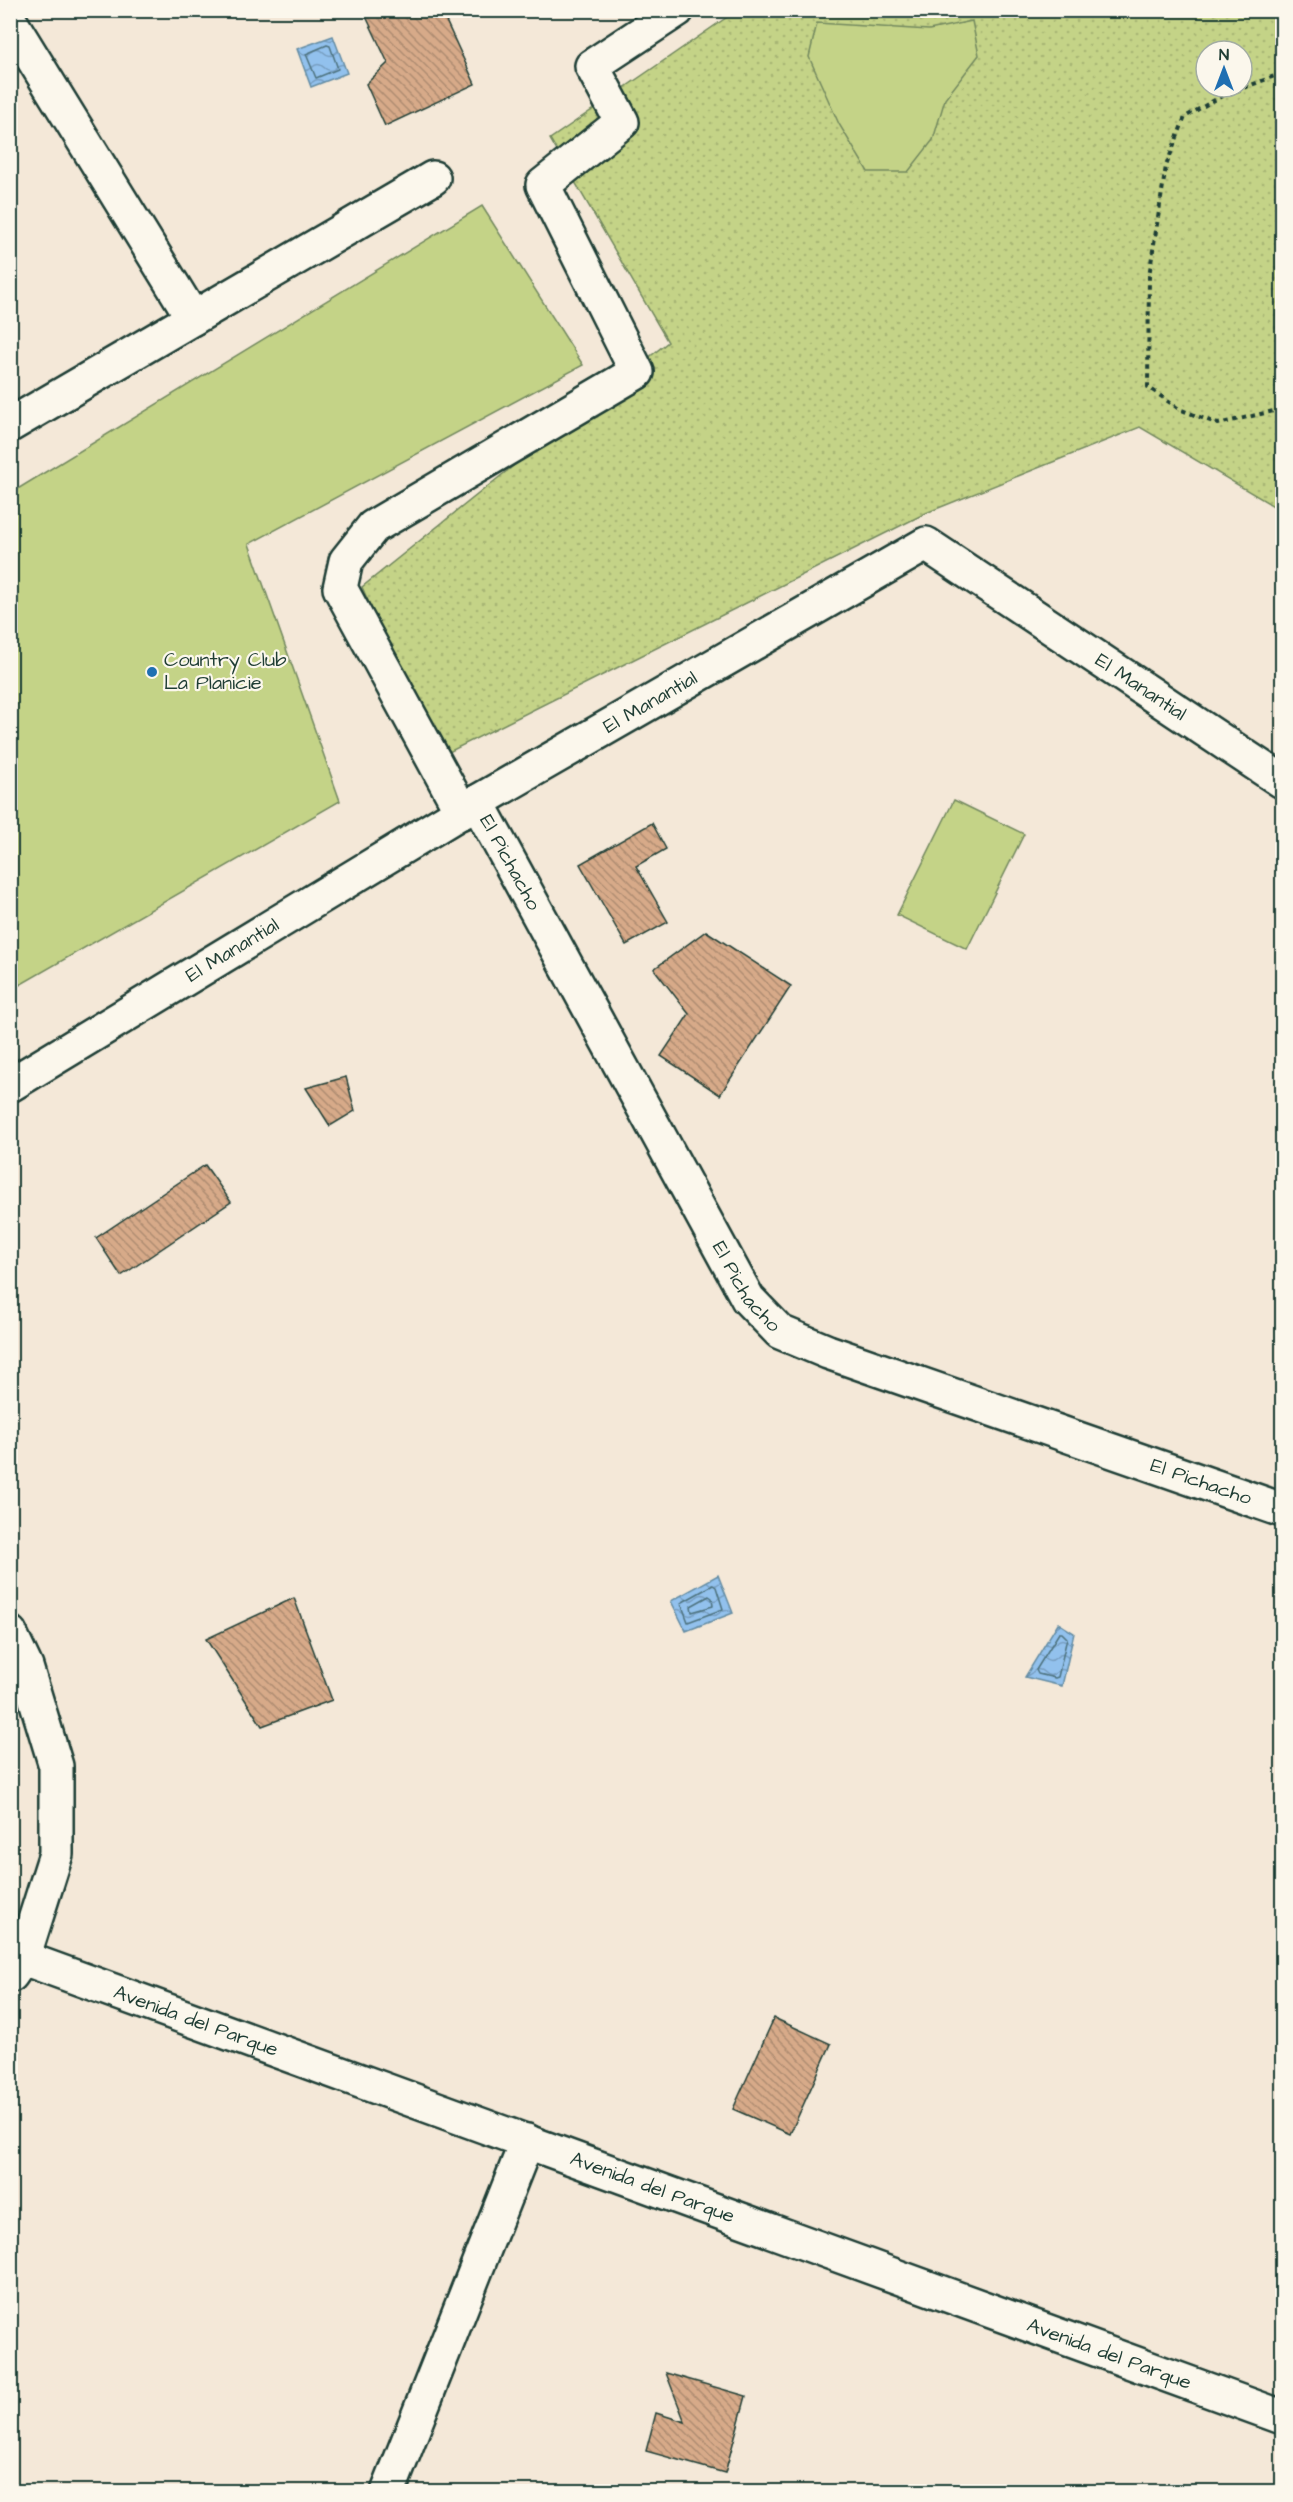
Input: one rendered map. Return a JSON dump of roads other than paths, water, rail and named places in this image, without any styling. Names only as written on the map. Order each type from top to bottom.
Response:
[{"type":"street","name":"El Pichacho","points":[[677,10],[592,66],[622,122],[543,185],[637,372],[374,527],[346,561],[340,588],[470,807],[748,1299],[780,1332],[828,1352],[1282,1510]]},
{"type":"street","points":[[10,21],[193,318]]},
{"type":"street","points":[[10,425],[433,178]]},
{"type":"street","name":"El Manantial","points":[[10,1084],[470,807],[926,544],[1282,781]]},
{"type":"street","points":[[10,1633],[26,1668],[56,1766],[56,1854],[17,1968]]},
{"type":"street","name":"Avenida del Parque","points":[[17,1968],[527,2141],[1282,2416]]},
{"type":"street","points":[[388,2492],[527,2141]]},
{"type":"water","points":[[333,36],[347,73],[311,87],[297,49]]},
{"type":"water","points":[[718,1575],[733,1613],[686,1631],[671,1601]]},
{"type":"water","points":[[1058,1623],[1074,1633],[1062,1686],[1025,1677]]},
{"type":"place","name":"Country Club La Planicie","points":[[152,672]]}]
